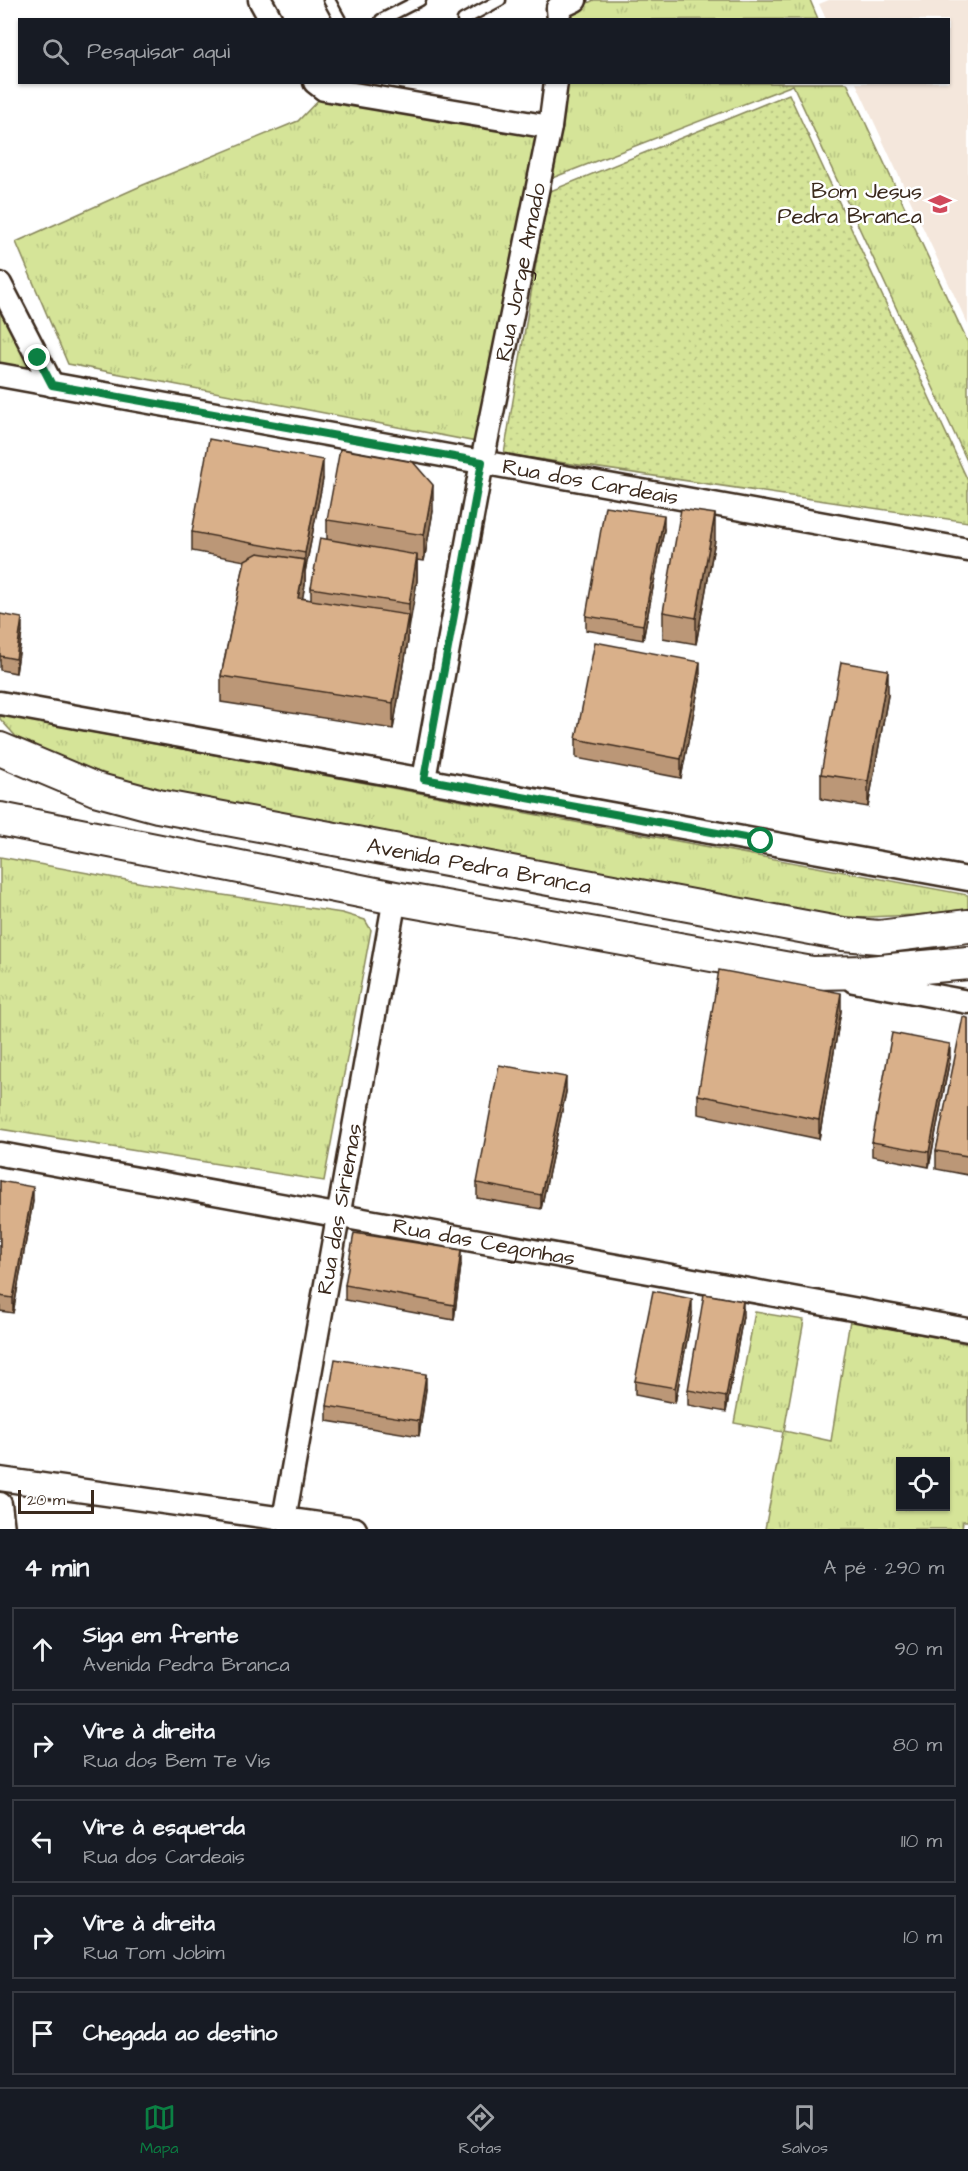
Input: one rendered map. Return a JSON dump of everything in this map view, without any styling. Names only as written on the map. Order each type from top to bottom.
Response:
[{"type":"main road","name":"Avenida Pedra Branca","points":[[0,750],[95,789],[158,806],[843,934],[879,937],[968,926]]},
{"type":"main road","name":"Avenida Pedra Branca","points":[[0,819],[395,898],[812,972],[869,972],[968,963]]},
{"type":"street","points":[[260,0],[270,18]]},
{"type":"street","points":[[318,84],[324,89],[550,128]]},
{"type":"street","name":"Rua Jorge Amado","points":[[424,779],[482,462],[550,128],[556,84]]},
{"type":"street","points":[[0,284],[52,385]]},
{"type":"street","name":"Rua dos Cardeais","points":[[0,375],[968,550]]},
{"type":"street","points":[[0,703],[968,879]]},
{"type":"street","name":"Rua das Siriemas","points":[[284,1519],[395,898]]},
{"type":"street","points":[[812,972],[968,1002]]},
{"type":"street","name":"Rua das Cegonhas","points":[[0,1154],[968,1330]]},
{"type":"street","points":[[0,1479],[355,1529]]},
{"type":"street","points":[[0,1504],[3,1529]]},
{"type":"lane","points":[[329,0],[339,18]]},
{"type":"lane","points":[[385,18],[420,0]]},
{"type":"lane","points":[[467,18],[500,0]]},
{"type":"shaded area","name":"Bom Jesus Pedra Branca","points":[[829,0],[968,0],[968,325],[856,84],[950,84],[950,18],[826,18],[819,4]]},
{"type":"green space","points":[[594,0],[810,0],[818,18],[566,18],[566,13]]},
{"type":"green space","points":[[564,84],[847,84],[968,343],[968,463],[793,85],[547,180]]},
{"type":"green space","points":[[325,93],[545,130],[482,443],[68,364],[16,242],[143,185],[298,121]]},
{"type":"green space","points":[[789,94],[968,481],[968,522],[504,454],[548,192]]},
{"type":"green space","points":[[0,309],[31,370],[0,364]]},
{"type":"green space","points":[[0,715],[968,895],[968,909],[916,915],[843,918],[107,781],[32,754],[0,719]]},
{"type":"green space","points":[[0,857],[143,883],[342,913],[365,920],[371,930],[324,1181],[0,1129]]},
{"type":"green space","points":[[755,1312],[804,1320],[784,1431],[831,1441],[850,1320],[968,1344],[968,1521],[963,1521],[962,1529],[765,1529],[783,1432],[734,1423]]},
{"type":"building","points":[[209,439],[323,460],[305,553],[192,532]]},
{"type":"building","points":[[340,449],[413,462],[433,485],[424,535],[327,520]]},
{"type":"building","points":[[605,506],[664,515],[643,625],[586,616]]},
{"type":"building","points":[[681,509],[715,514],[696,618],[663,612]]},
{"type":"building","points":[[320,538],[417,555],[409,604],[311,588]]},
{"type":"building","points":[[258,553],[305,560],[298,598],[408,615],[393,703],[221,676],[245,560]]},
{"type":"building","points":[[0,614],[22,618],[16,659],[0,656]]},
{"type":"building","points":[[595,642],[700,662],[681,759],[576,739]]},
{"type":"building","points":[[841,662],[888,670],[868,781],[821,774]]},
{"type":"building","points":[[719,970],[841,993],[819,1120],[698,1095]]},
{"type":"building","points":[[963,1017],[968,1018],[968,1156],[936,1151]]},
{"type":"building","points":[[892,1033],[950,1044],[929,1152],[872,1142]]},
{"type":"building","points":[[499,1065],[566,1077],[541,1195],[477,1183]]},
{"type":"building","points":[[0,1181],[33,1187],[13,1298],[0,1296]]},
{"type":"building","points":[[354,1233],[461,1250],[454,1305],[345,1285]]},
{"type":"building","points":[[653,1291],[692,1299],[675,1388],[635,1381]]},
{"type":"building","points":[[704,1294],[743,1301],[726,1397],[688,1390]]},
{"type":"building","points":[[335,1359],[426,1374],[419,1421],[327,1406]]},
{"type":"place","name":"Bom Jesus Pedra Branca","points":[[940,204]]},
{"type":"route","points":[[38,358],[52,385],[482,462],[424,779],[761,841]]}]
